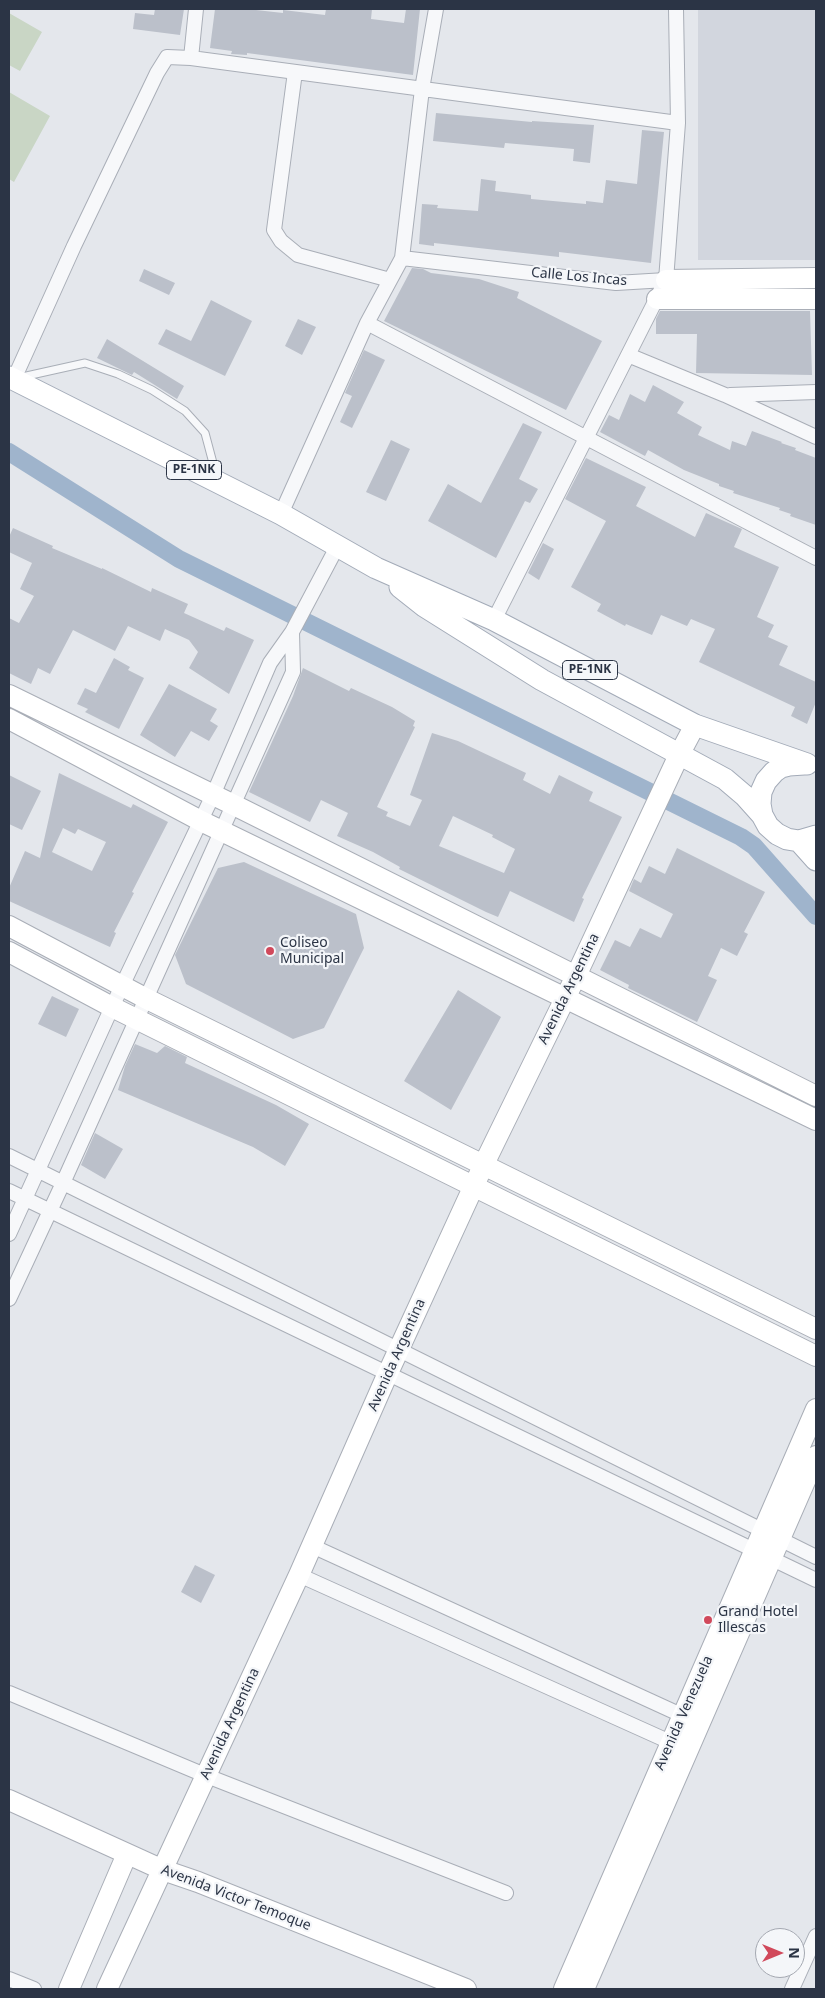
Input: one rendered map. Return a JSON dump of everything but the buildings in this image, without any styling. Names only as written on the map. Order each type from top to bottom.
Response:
[{"type":"main road","name":"PE-1NK","points":[[11,378],[281,514],[376,568],[494,620],[695,725],[812,766]]},
{"type":"main road","name":"PE-1NK","points":[[376,568],[424,606],[542,680],[724,779],[745,796],[776,834],[787,839],[808,838],[816,860]]},
{"type":"main road","name":"PE-1NK","points":[[762,815],[760,804],[761,792],[770,776],[781,767],[812,766]]},
{"type":"street","points":[[191,58],[196,9]]},
{"type":"street","points":[[281,514],[367,323],[402,258],[422,89],[436,9]]},
{"type":"street","points":[[494,620],[666,280],[678,123],[676,9]]},
{"type":"street","points":[[11,378],[157,73],[167,57],[191,58],[678,123]]},
{"type":"street","points":[[295,72],[274,230],[281,242],[298,254],[390,280]]},
{"type":"street","name":"Calle Los Incas","points":[[402,258],[616,283],[666,280],[816,278]]},
{"type":"street","points":[[657,299],[816,299]]},
{"type":"street","points":[[367,323],[816,558]]},
{"type":"street","points":[[628,355],[725,395],[816,437]]},
{"type":"street","points":[[725,395],[816,392]]},
{"type":"street","points":[[9,1234],[112,1006],[213,795],[270,663],[292,632],[338,547]]},
{"type":"street","points":[[9,1299],[293,672],[292,632]]},
{"type":"street","points":[[9,695],[233,804],[816,1096]]},
{"type":"street","points":[[9,719],[201,820],[816,1120]]},
{"type":"street","name":"Avenida Argentina","points":[[107,1989],[299,1575],[482,1166],[576,976],[679,755],[695,725]]},
{"type":"street","points":[[9,926],[122,986],[482,1166],[816,1329]]},
{"type":"street","points":[[9,952],[112,1006],[474,1184],[816,1356]]},
{"type":"street","points":[[9,1156],[399,1349],[768,1545],[816,1580]]},
{"type":"street","points":[[9,1191],[388,1373],[768,1545],[816,1557]]},
{"type":"street","name":"Avenida Venezuela","points":[[584,1989],[680,1746],[768,1545],[816,1409]]},
{"type":"street","name":"Avenida Venezuela","points":[[768,1545],[816,1456]]},
{"type":"street","points":[[312,1546],[691,1720]]},
{"type":"street","points":[[299,1575],[680,1746]]},
{"type":"street","points":[[9,1693],[207,1776],[506,1893]]},
{"type":"street","name":"Avenida Venezuela","points":[[564,1989],[680,1746]]},
{"type":"street","name":"Avenida Victor Temoque","points":[[9,1800],[163,1870],[207,1885],[466,1989]]},
{"type":"street","points":[[69,1989],[127,1854]]},
{"type":"street","points":[[792,1989],[816,1936]]},
{"type":"street","points":[[9,1980],[34,1989]]},
{"type":"lane","points":[[11,378],[85,362],[118,374],[152,390],[185,411],[205,433],[219,483]]},
{"type":"shaded area","points":[[698,9],[816,9],[816,260],[698,260]]},
{"type":"green space","points":[[9,13],[42,32],[20,71],[9,65]]},
{"type":"green space","points":[[9,92],[50,116],[14,182],[9,179]]},
{"type":"waterway","points":[[9,452],[179,559],[741,837],[754,846],[816,916]]},
{"type":"place","name":"Coliseo Municipal","points":[[270,951]]},
{"type":"place","name":"Grand Hotel Illescas","points":[[708,1620]]}]
